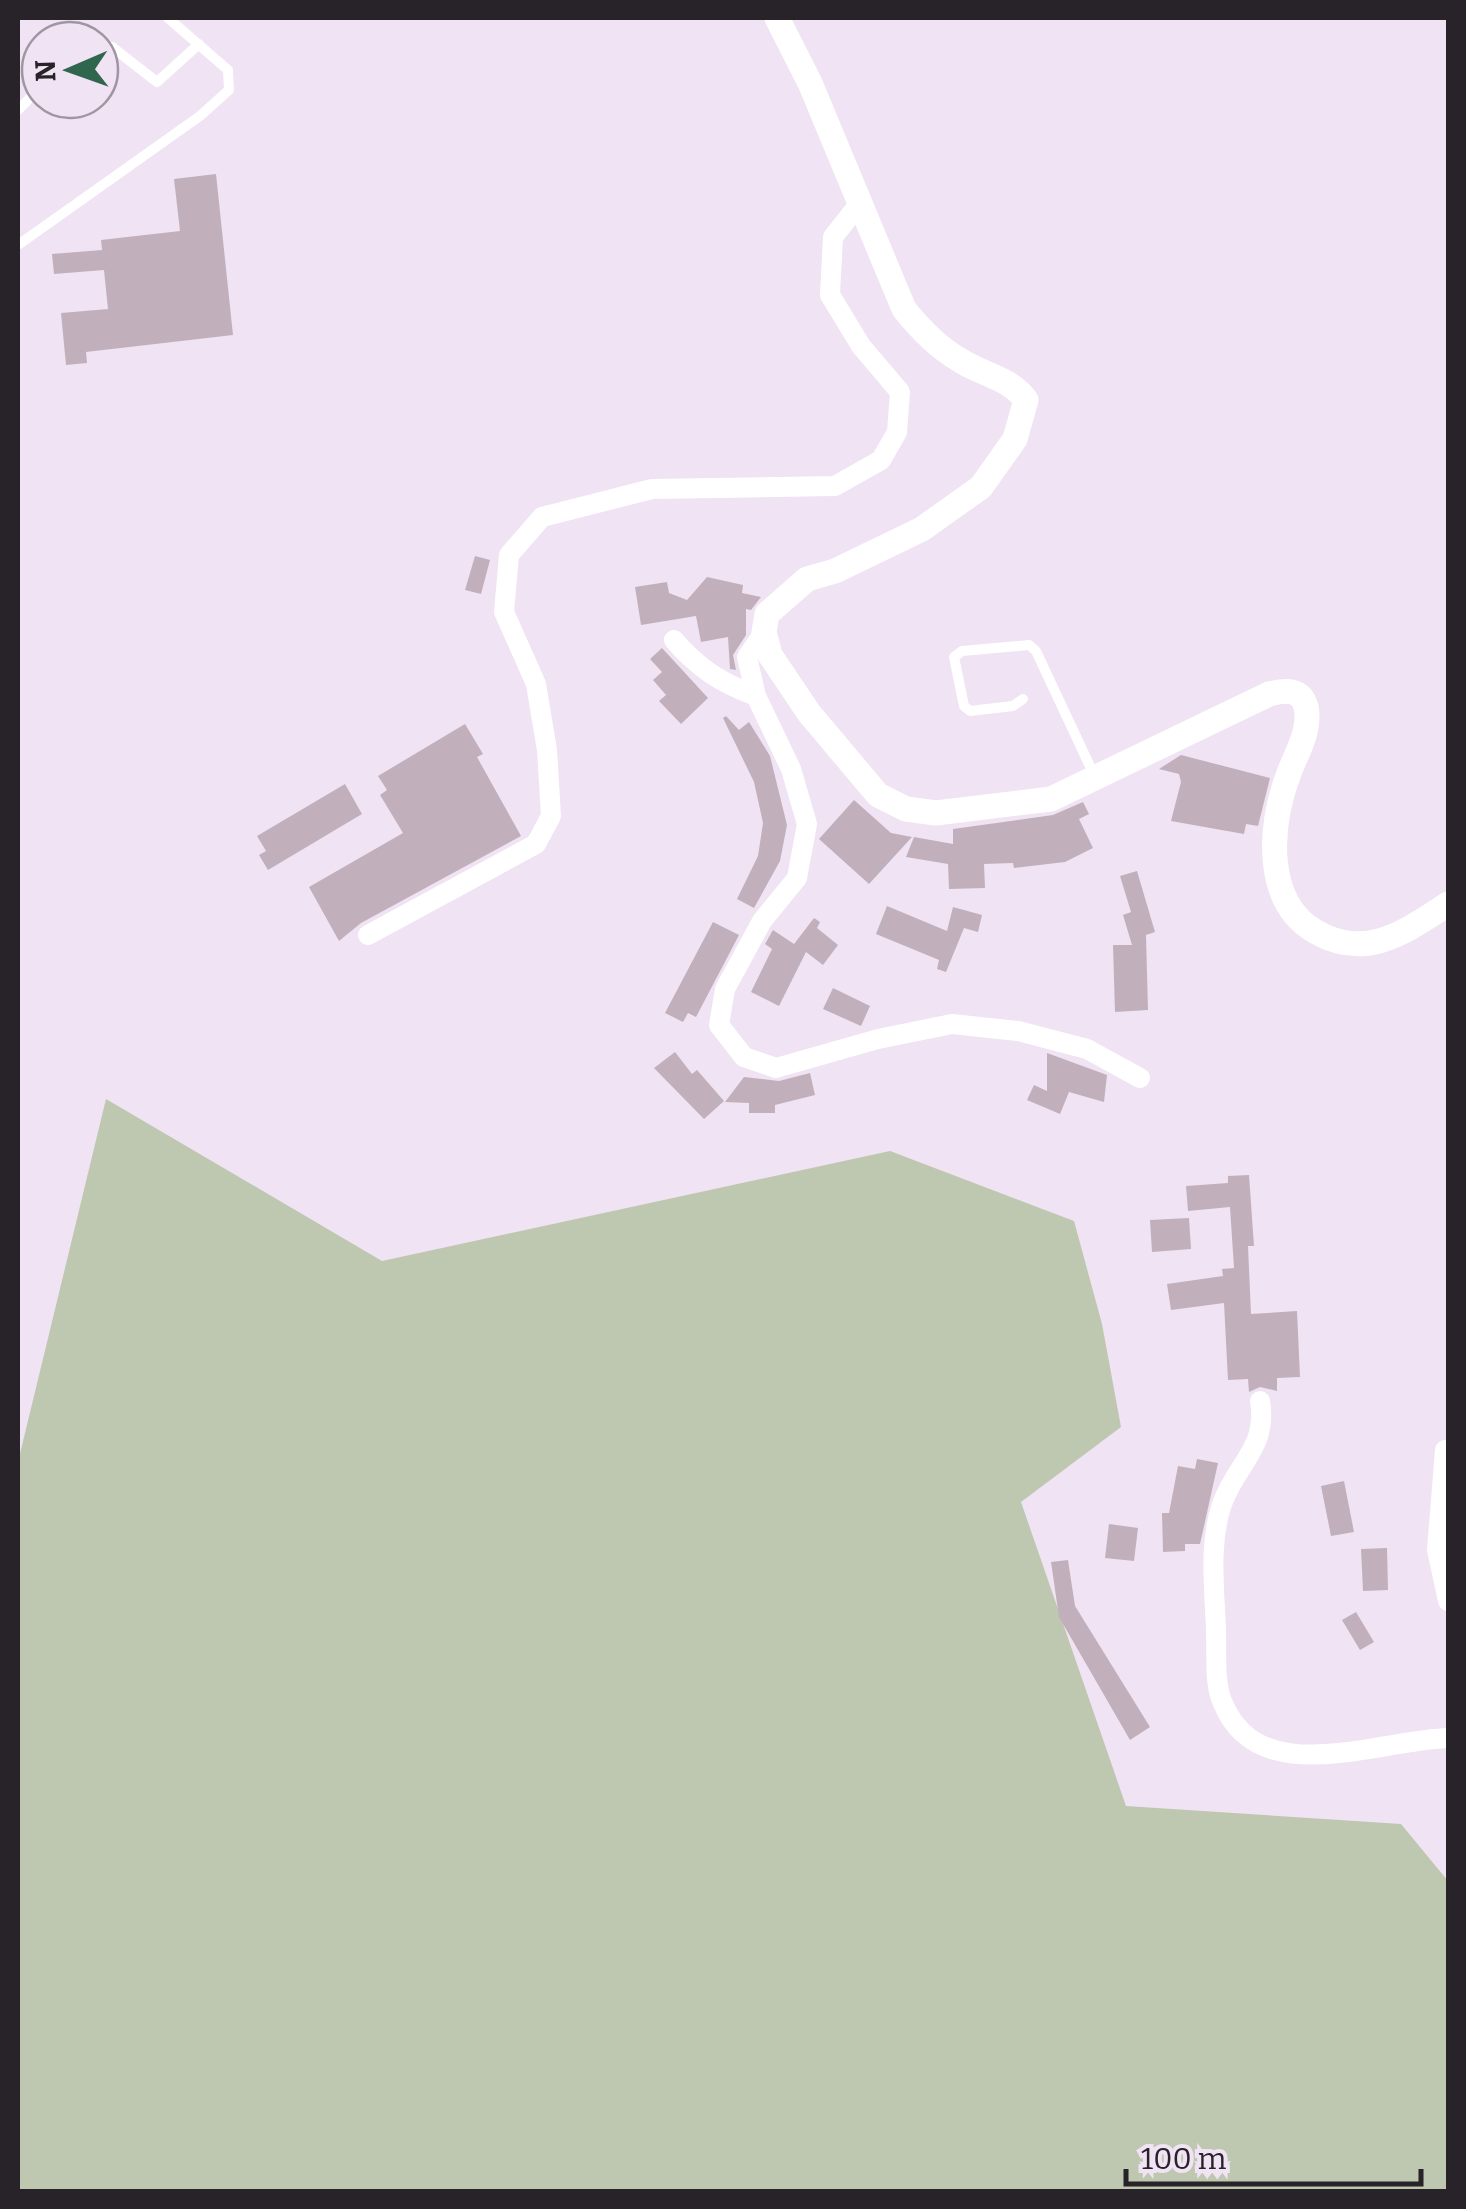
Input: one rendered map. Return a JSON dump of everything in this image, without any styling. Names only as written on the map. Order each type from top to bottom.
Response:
[{"type":"street","points":[[777,18],[810,83],[904,309],[927,337],[958,360],[1014,384],[1026,400],[1015,439],[981,487],[922,529],[835,571],[807,580],[767,614],[764,632],[770,655],[808,713],[878,795],[906,809],[936,814],[1052,799],[1269,694],[1294,692],[1301,696],[1307,712],[1304,737],[1275,821],[1274,858],[1284,901],[1304,925],[1330,940],[1364,944],[1407,933],[1448,904]]},
{"type":"street","points":[[368,935],[536,844],[551,816],[536,684],[504,612],[509,554],[542,517],[652,489],[834,486],[880,460],[896,432],[900,392],[861,346],[830,295],[833,238],[860,203]]},
{"type":"street","points":[[764,632],[747,657],[756,696],[791,769],[807,824],[796,878],[762,921],[724,988],[719,1025],[744,1057],[776,1068],[878,1039],[952,1024],[1018,1030],[1087,1049],[1140,1078]]},
{"type":"street","points":[[674,640],[696,665],[722,683],[756,696]]},
{"type":"street","points":[[1260,1402],[1264,1428],[1222,1502],[1217,1525],[1213,1580],[1217,1670],[1220,1699],[1232,1722],[1246,1740],[1264,1749],[1304,1753],[1350,1753],[1448,1738]]},
{"type":"street","points":[[1445,1450],[1437,1550],[1448,1601]]},
{"type":"lane","points":[[18,245],[200,116],[229,90],[228,70],[168,18]]},
{"type":"lane","points":[[120,52],[157,82],[198,44]]},
{"type":"lane","points":[[1023,698],[1013,706],[970,711],[964,706],[954,656],[962,651],[1018,644],[1036,652],[1096,778]]},
{"type":"green space","points":[[106,1099],[382,1261],[890,1151],[1074,1221],[1102,1324],[1121,1427],[1021,1502],[1126,1806],[1401,1824],[1448,1881],[1448,2191],[18,2192],[18,1462]]},
{"type":"building","points":[[216,174],[233,335],[86,352],[87,363],[66,365],[61,313],[108,309],[104,270],[54,274],[52,254],[102,250],[101,240],[180,231],[174,179]]},
{"type":"building","points":[[475,556],[490,560],[481,594],[465,590]]},
{"type":"building","points":[[707,577],[743,585],[742,593],[761,597],[751,610],[746,609],[746,635],[733,655],[736,670],[730,669],[728,637],[701,642],[696,616],[641,625],[635,587],[667,582],[669,593],[687,600]]},
{"type":"building","points":[[662,648],[708,698],[681,724],[659,701],[666,695],[653,680],[662,672],[650,659]]},
{"type":"building","points":[[726,716],[739,730],[749,722],[770,756],[787,825],[780,861],[754,908],[737,899],[758,856],[763,823],[754,782],[723,718]]},
{"type":"building","points":[[465,724],[483,754],[477,757],[521,836],[361,923],[339,941],[309,887],[403,833],[380,795],[387,790],[378,776]]},
{"type":"building","points":[[1181,755],[1270,778],[1258,826],[1246,824],[1244,834],[1171,821],[1181,782],[1179,774],[1159,769]]},
{"type":"building","points":[[345,784],[362,814],[268,870],[259,855],[266,851],[257,836]]},
{"type":"building","points":[[854,800],[891,833],[912,837],[869,884],[819,839]]},
{"type":"building","points":[[1083,802],[1089,814],[1079,819],[1093,848],[1065,862],[1014,868],[1013,863],[984,864],[985,888],[949,889],[948,864],[906,857],[914,837],[953,844],[953,829],[1053,815]]},
{"type":"building","points":[[1137,871],[1155,932],[1146,935],[1148,1010],[1115,1012],[1113,945],[1132,945],[1123,915],[1131,912],[1120,876]]},
{"type":"building","points":[[887,906],[947,931],[953,907],[982,915],[978,932],[964,928],[946,972],[937,969],[939,960],[876,934]]},
{"type":"building","points":[[814,918],[820,922],[817,928],[838,945],[823,965],[806,952],[779,1006],[751,992],[772,949],[765,944],[773,930],[794,944]]},
{"type":"building","points":[[713,922],[739,935],[696,1017],[688,1013],[683,1022],[665,1013]]},
{"type":"building","points":[[833,988],[870,1006],[861,1026],[823,1009]]},
{"type":"building","points":[[675,1052],[692,1074],[697,1070],[724,1101],[704,1119],[654,1068]]},
{"type":"building","points":[[1047,1053],[1107,1075],[1104,1102],[1069,1092],[1060,1114],[1027,1100],[1034,1085],[1047,1091]]},
{"type":"building","points":[[810,1073],[815,1095],[775,1105],[775,1113],[749,1113],[749,1103],[725,1102],[744,1077],[779,1081]]},
{"type":"building","points":[[1249,1175],[1254,1246],[1248,1246],[1251,1314],[1297,1311],[1300,1377],[1277,1378],[1277,1391],[1260,1387],[1249,1392],[1248,1379],[1228,1380],[1224,1303],[1171,1310],[1167,1284],[1223,1276],[1222,1269],[1234,1268],[1230,1207],[1188,1211],[1186,1186],[1228,1183],[1228,1176]]},
{"type":"building","points":[[1189,1218],[1191,1249],[1152,1252],[1150,1220]]},
{"type":"building","points":[[1197,1459],[1218,1463],[1200,1544],[1185,1544],[1185,1551],[1163,1552],[1162,1513],[1169,1513],[1178,1466],[1195,1469]]},
{"type":"building","points":[[1344,1481],[1354,1532],[1331,1536],[1321,1486]]},
{"type":"building","points":[[1109,1524],[1138,1528],[1134,1561],[1105,1558]]},
{"type":"building","points":[[1387,1548],[1388,1590],[1363,1591],[1361,1549]]},
{"type":"building","points":[[1068,1560],[1075,1606],[1150,1727],[1130,1740],[1059,1617],[1051,1562]]},
{"type":"building","points":[[1356,1612],[1374,1642],[1360,1650],[1342,1620]]}]
